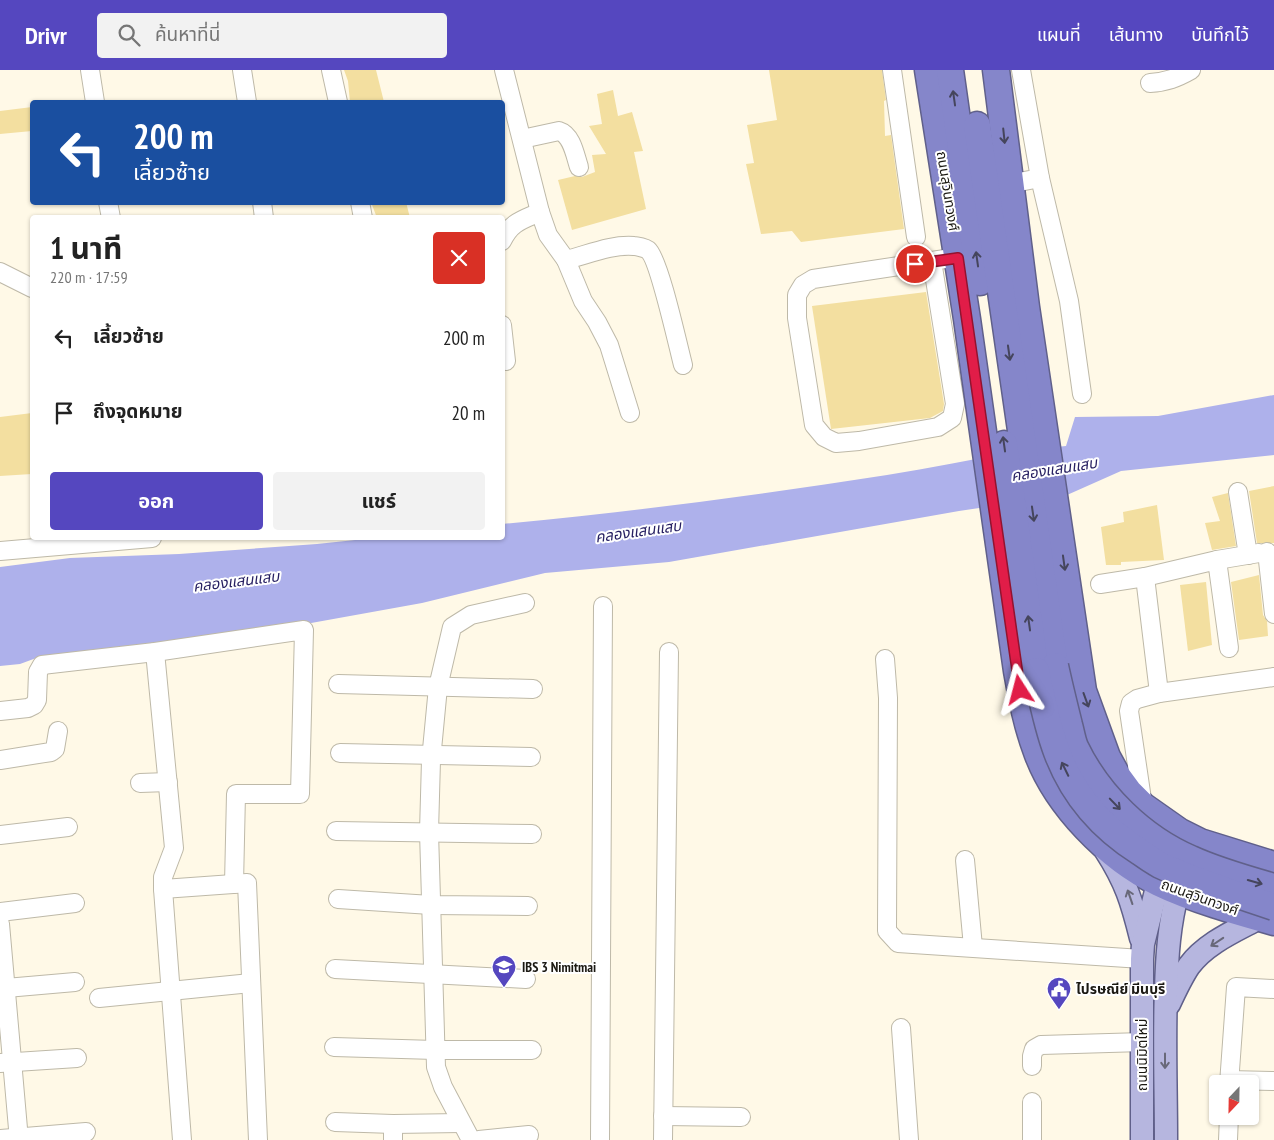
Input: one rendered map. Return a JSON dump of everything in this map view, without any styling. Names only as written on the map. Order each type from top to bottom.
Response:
[{"type":"highway","name":"ถนนสุวินทวงศ์","points":[[928,70],[967,318],[1017,671],[1024,709],[1037,755],[1062,799],[1079,820],[1119,858],[1168,887],[1269,916]]},
{"type":"highway","name":"ถนนสุวินทวงศ์","points":[[950,70],[1036,671],[1057,753],[1074,788],[1095,816],[1123,841],[1158,864],[1203,882],[1269,916]]},
{"type":"highway","points":[[968,70],[1055,666],[1075,746],[1095,779],[1112,802],[1134,823],[1162,843],[1190,859],[1235,876],[1274,887]]},
{"type":"highway","points":[[996,70],[1026,307],[1083,691],[1107,757],[1129,792],[1143,806],[1190,837],[1274,865]]},
{"type":"highway","points":[[1168,887],[1190,837]]},
{"type":"main road","points":[[1099,840],[1120,873],[1129,894],[1142,952]]},
{"type":"main road","name":"ถนนนิมิตใหม่","points":[[1142,1140],[1142,952],[1168,887]]},
{"type":"main road","name":"ถนนนิมิตใหม่","points":[[1166,1140],[1165,1012],[1168,944],[1172,914],[1168,887]]},
{"type":"main road","points":[[1165,1012],[1185,973],[1200,954],[1226,936],[1269,916]]},
{"type":"street","points":[[90,70],[95,100]]},
{"type":"street","points":[[242,70],[247,100]]},
{"type":"street","points":[[331,70],[338,100]]},
{"type":"street","points":[[504,70],[540,212],[548,235],[566,260],[583,300],[609,345],[630,413]]},
{"type":"street","points":[[892,70],[916,236]]},
{"type":"street","points":[[1021,70],[1040,178],[1069,301],[1082,394]]},
{"type":"street","points":[[1150,84],[1180,77],[1191,70]]},
{"type":"street","points":[[522,139],[559,130],[564,132],[568,137],[579,167]]},
{"type":"street","points":[[1009,184],[1040,178]]},
{"type":"street","points":[[505,235],[514,224],[540,212]]},
{"type":"street","points":[[566,260],[619,246],[636,246],[648,250],[655,261],[663,286],[683,365]]},
{"type":"street","points":[[932,262],[956,404],[952,418],[938,427],[859,441],[836,443],[824,438],[814,425],[797,318],[796,295],[803,285],[813,279],[958,258]]},
{"type":"street","points":[[0,272],[30,287]]},
{"type":"street","points":[[505,352],[506,361]]},
{"type":"street","points":[[1238,492],[1248,555]]},
{"type":"street","points":[[0,551],[111,540]]},
{"type":"street","points":[[1100,584],[1145,577],[1217,560],[1270,551],[1274,614]]},
{"type":"street","points":[[1217,560],[1229,648]]},
{"type":"street","points":[[1145,577],[1159,693]]},
{"type":"street","points":[[471,1140],[443,1087],[436,1067],[429,832],[431,754],[438,687],[452,627],[471,615],[525,603]]},
{"type":"street","points":[[600,1140],[603,606]]},
{"type":"street","points":[[0,711],[28,708],[34,705],[37,700],[38,672],[42,665],[155,652],[304,630],[300,794],[236,794],[234,884]]},
{"type":"street","points":[[155,652],[174,848],[163,877],[163,889],[182,1140]]},
{"type":"street","points":[[663,1140],[669,652]]},
{"type":"street","points":[[885,659],[888,698],[887,931],[898,943],[1142,952]]},
{"type":"street","points":[[1143,806],[1129,711],[1131,703],[1136,698],[1274,677]]},
{"type":"street","points":[[338,684],[533,689]]},
{"type":"street","points":[[0,760],[52,752],[58,731]]},
{"type":"street","points":[[340,753],[531,757]]},
{"type":"street","points":[[140,783],[168,782]]},
{"type":"street","points":[[0,835],[68,827]]},
{"type":"street","points":[[336,831],[532,834]]},
{"type":"street","points":[[965,860],[972,947]]},
{"type":"street","points":[[163,889],[247,884],[258,1140]]},
{"type":"street","points":[[338,899],[431,905],[528,906]]},
{"type":"street","points":[[0,912],[75,904]]},
{"type":"street","points":[[0,924],[6,1063],[19,1139]]},
{"type":"street","points":[[335,969],[526,979]]},
{"type":"street","points":[[3,980],[75,982]]},
{"type":"street","points":[[99,998],[171,992],[251,982]]},
{"type":"street","points":[[1230,1075],[1236,986],[1274,989]]},
{"type":"street","points":[[901,1028],[909,1140]]},
{"type":"street","points":[[1032,1066],[1034,1049],[1040,1046],[1143,1042]]},
{"type":"street","points":[[334,1047],[532,1050]]},
{"type":"street","points":[[6,1063],[77,1058]]},
{"type":"street","points":[[1259,1081],[1274,1081]]},
{"type":"street","points":[[1032,1102],[1032,1140]]},
{"type":"street","points":[[663,1116],[741,1117]]},
{"type":"street","points":[[334,1122],[393,1132],[461,1123]]},
{"type":"street","points":[[1228,1140],[1229,1125]]},
{"type":"street","points":[[0,1139],[19,1139],[86,1132]]},
{"type":"street","points":[[479,1140],[529,1135]]},
{"type":"water","name":"คลองแสนแสบ","points":[[1274,395],[1274,455],[1121,471],[1067,495],[959,511],[669,562],[545,573],[422,603],[289,627],[39,657],[20,664],[0,666],[0,567],[70,558],[179,554],[355,540],[505,540],[505,524],[743,496],[887,475],[1021,451],[1066,446],[1075,417],[1158,416]]},
{"type":"building","points":[[344,70],[376,70],[384,100],[350,100],[348,81]]},
{"type":"building","points":[[769,70],[882,70],[886,100],[884,101],[885,136],[891,135],[904,229],[801,242],[792,231],[761,234],[746,164],[754,163],[747,125],[777,120]]},
{"type":"building","points":[[613,90],[618,116],[632,112],[643,151],[634,152],[646,209],[572,230],[558,180],[575,176],[582,177],[595,172],[592,155],[606,154],[589,126],[602,124],[597,94]]},
{"type":"building","points":[[30,107],[30,131],[0,134],[0,111]]},
{"type":"building","points":[[372,205],[407,205],[409,215],[376,215]]},
{"type":"building","points":[[926,292],[944,404],[943,411],[930,418],[831,429],[812,306]]},
{"type":"building","points":[[30,413],[30,474],[0,476],[0,417]]},
{"type":"building","points":[[1274,486],[1274,543],[1257,543],[1249,491]]},
{"type":"building","points":[[1228,493],[1236,546],[1212,550],[1205,523],[1220,521],[1212,497]]},
{"type":"building","points":[[1157,505],[1164,560],[1121,562],[1121,565],[1106,565],[1101,527],[1124,522],[1123,512]]},
{"type":"building","points":[[1259,575],[1263,615],[1267,621],[1268,636],[1239,640],[1231,582]]},
{"type":"building","points":[[1206,582],[1212,645],[1188,651],[1180,585]]},
{"type":"place","name":"IBS 3 Nimitmai","points":[[504,988]]},
{"type":"place","name":"ไปรษณีย์ มีนบุรี","points":[[1059,1010]]},
{"type":"route","points":[[915,264],[958,258],[1020,690]]}]
